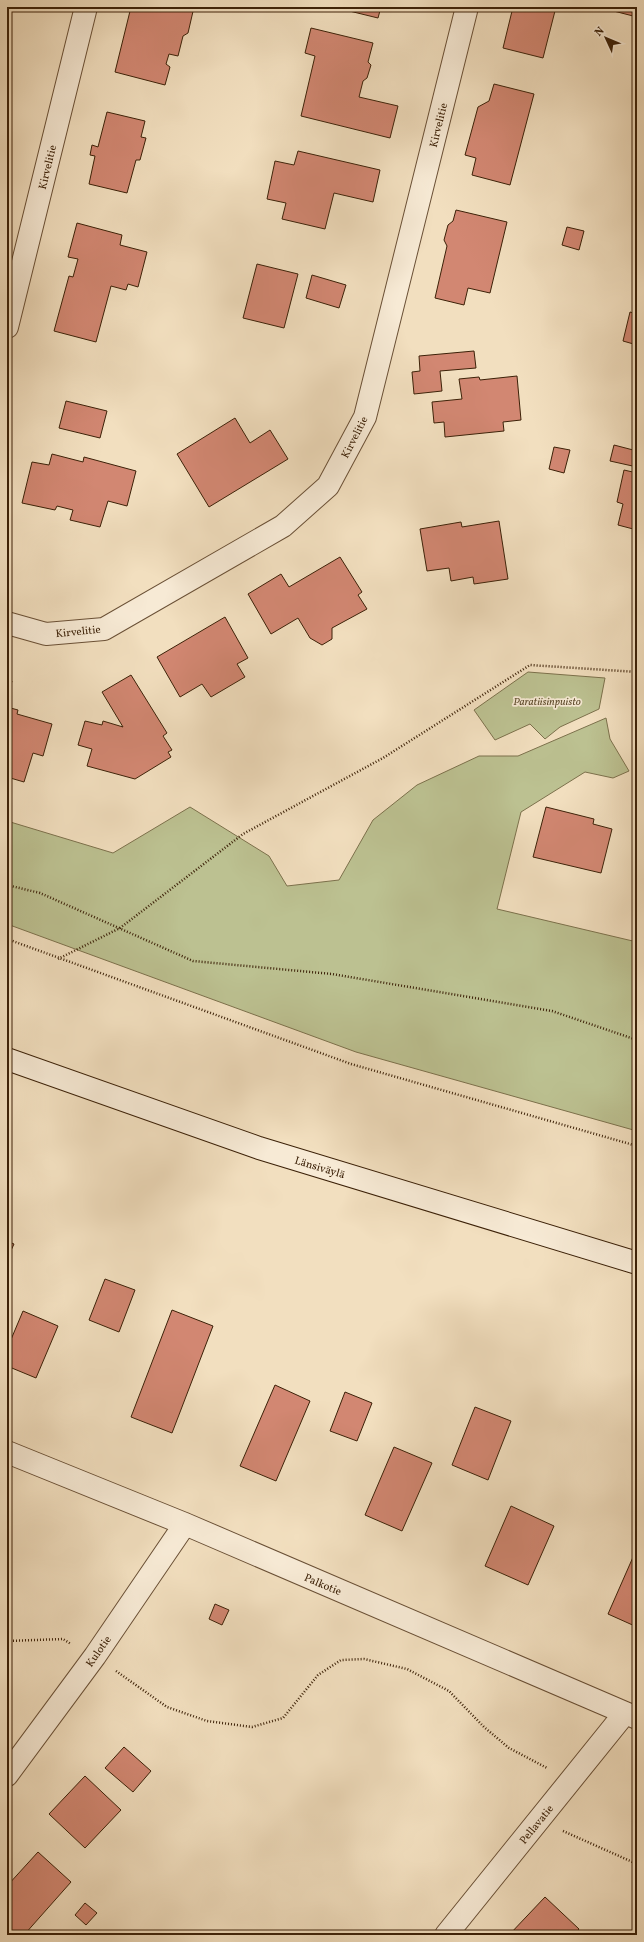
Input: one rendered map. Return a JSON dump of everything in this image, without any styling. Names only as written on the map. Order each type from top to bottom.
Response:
[{"type":"street","name":"Kirvelitie","points":[[7,327],[86,7]]},
{"type":"street","name":"Kirvelitie","points":[[7,623],[46,634],[104,629],[283,526],[328,486],[365,417],[467,7]]},
{"type":"street","name":"Länsiväylä","points":[[7,1059],[48,1075],[259,1148],[637,1263]]},
{"type":"street","name":"Palkotie","points":[[7,1452],[185,1524],[631,1716]]},
{"type":"street","name":"Kulotie","points":[[7,1775],[95,1656],[185,1524]]},
{"type":"street","name":"Pellavatie","points":[[446,1935],[570,1780],[631,1716]]},
{"type":"path","points":[[58,959],[120,928],[243,834],[383,758],[530,665],[637,672]]},
{"type":"path","points":[[7,885],[40,893],[193,961],[332,974],[545,1010],[637,1040]]},
{"type":"path","points":[[7,940],[351,1064],[637,1146]]},
{"type":"path","points":[[7,1641],[64,1640],[95,1656],[167,1707],[207,1721],[252,1727],[283,1718],[318,1675],[341,1660],[364,1659],[407,1669],[449,1691],[484,1727],[509,1748],[570,1780]]},
{"type":"path","points":[[539,1820],[637,1864]]},
{"type":"green space","name":"Paratiisinpuisto","points":[[528,672],[605,678],[599,709],[560,727],[545,739],[530,724],[495,740],[474,710]]},
{"type":"green space","points":[[606,718],[610,739],[629,771],[613,778],[585,772],[521,812],[497,909],[637,942],[637,1131],[356,1052],[7,924],[7,821],[113,853],[190,807],[269,856],[287,886],[339,880],[373,820],[417,785],[479,756],[518,756]]},
{"type":"building","points":[[131,7],[194,7],[188,33],[183,36],[178,56],[169,54],[166,64],[170,67],[165,85],[115,72]]},
{"type":"building","points":[[333,7],[381,7],[378,18]]},
{"type":"building","points":[[513,7],[556,7],[543,58],[503,48]]},
{"type":"building","points":[[598,7],[637,7],[637,17]]},
{"type":"building","points":[[311,28],[373,43],[368,62],[371,65],[367,78],[363,81],[359,97],[398,106],[390,138],[301,116],[315,56],[305,53]]},
{"type":"building","points":[[494,84],[534,94],[510,185],[472,175],[476,158],[465,155],[478,107],[489,101]]},
{"type":"building","points":[[107,112],[145,121],[141,137],[146,138],[140,160],[136,160],[127,193],[89,184],[95,156],[90,155],[92,145],[98,147]]},
{"type":"building","points":[[298,151],[380,170],[373,202],[334,193],[325,229],[282,219],[286,203],[267,199],[275,161],[294,165]]},
{"type":"building","points":[[456,210],[507,222],[490,293],[468,288],[464,305],[435,298],[447,246],[444,240],[448,225],[453,221]]},
{"type":"building","points":[[77,223],[122,235],[120,245],[147,252],[138,287],[128,284],[126,290],[111,286],[96,342],[54,331],[69,276],[73,277],[78,259],[68,257]]},
{"type":"building","points":[[567,227],[584,231],[579,250],[562,245]]},
{"type":"building","points":[[257,264],[298,274],[284,328],[243,318]]},
{"type":"building","points":[[312,275],[346,285],[339,308],[306,298]]},
{"type":"building","points":[[630,312],[637,314],[637,345],[623,341]]},
{"type":"building","points":[[474,351],[476,368],[440,371],[442,391],[414,394],[412,372],[420,371],[419,356]]},
{"type":"building","points":[[517,376],[521,420],[503,422],[504,431],[445,437],[444,422],[434,423],[432,402],[462,399],[459,379],[479,377],[480,380]]},
{"type":"building","points":[[66,401],[107,411],[100,438],[59,428]]},
{"type":"building","points":[[235,418],[250,443],[270,430],[288,459],[209,507],[177,454]]},
{"type":"building","points":[[614,445],[637,451],[637,467],[610,461]]},
{"type":"building","points":[[554,447],[570,450],[564,473],[549,469]]},
{"type":"building","points":[[52,454],[83,462],[84,457],[136,471],[127,506],[108,501],[100,527],[70,520],[73,510],[57,506],[55,510],[22,503],[32,462],[49,465]]},
{"type":"building","points":[[624,470],[637,473],[637,530],[618,525],[623,504],[617,502]]},
{"type":"building","points":[[499,521],[508,579],[474,584],[473,577],[451,581],[449,568],[427,571],[420,529],[461,522],[462,527]]},
{"type":"building","points":[[340,557],[362,592],[358,595],[367,609],[332,628],[332,639],[322,645],[310,638],[298,618],[271,634],[248,594],[281,574],[289,587]]},
{"type":"building","points":[[225,617],[248,658],[237,664],[245,677],[211,697],[202,684],[180,697],[157,657]]},
{"type":"building","points":[[131,675],[167,733],[163,736],[172,750],[168,752],[171,757],[135,779],[87,766],[92,749],[78,745],[85,721],[102,725],[103,721],[123,727],[102,692]]},
{"type":"building","points":[[7,679],[12,681],[7,699]]},
{"type":"building","points":[[7,707],[18,710],[17,714],[52,724],[43,756],[33,753],[24,782],[7,777]]},
{"type":"building","points":[[546,807],[594,819],[593,824],[612,829],[601,873],[533,857]]},
{"type":"building","points":[[637,831],[637,846],[633,845]]},
{"type":"building","points":[[7,1241],[14,1244],[7,1259]]},
{"type":"building","points":[[105,1279],[135,1290],[119,1332],[89,1320]]},
{"type":"building","points":[[172,1310],[213,1326],[172,1433],[131,1417]]},
{"type":"building","points":[[23,1311],[58,1326],[36,1378],[7,1366],[7,1349]]},
{"type":"building","points":[[275,1385],[310,1401],[276,1481],[240,1466]]},
{"type":"building","points":[[345,1392],[372,1403],[357,1441],[330,1431]]},
{"type":"building","points":[[475,1407],[511,1421],[488,1480],[452,1465]]},
{"type":"building","points":[[394,1447],[432,1463],[402,1531],[365,1515]]},
{"type":"building","points":[[511,1506],[554,1526],[528,1585],[485,1566]]},
{"type":"building","points":[[637,1548],[637,1627],[608,1614]]},
{"type":"building","points":[[215,1604],[229,1610],[222,1625],[209,1619]]},
{"type":"building","points":[[124,1747],[151,1771],[133,1792],[105,1768]]},
{"type":"building","points":[[85,1776],[121,1810],[85,1848],[49,1814]]},
{"type":"building","points":[[38,1852],[71,1882],[24,1935],[14,1935],[7,1929],[7,1886]]},
{"type":"building","points":[[545,1897],[579,1929],[574,1935],[509,1935]]},
{"type":"building","points":[[85,1903],[97,1913],[86,1925],[75,1915]]}]
